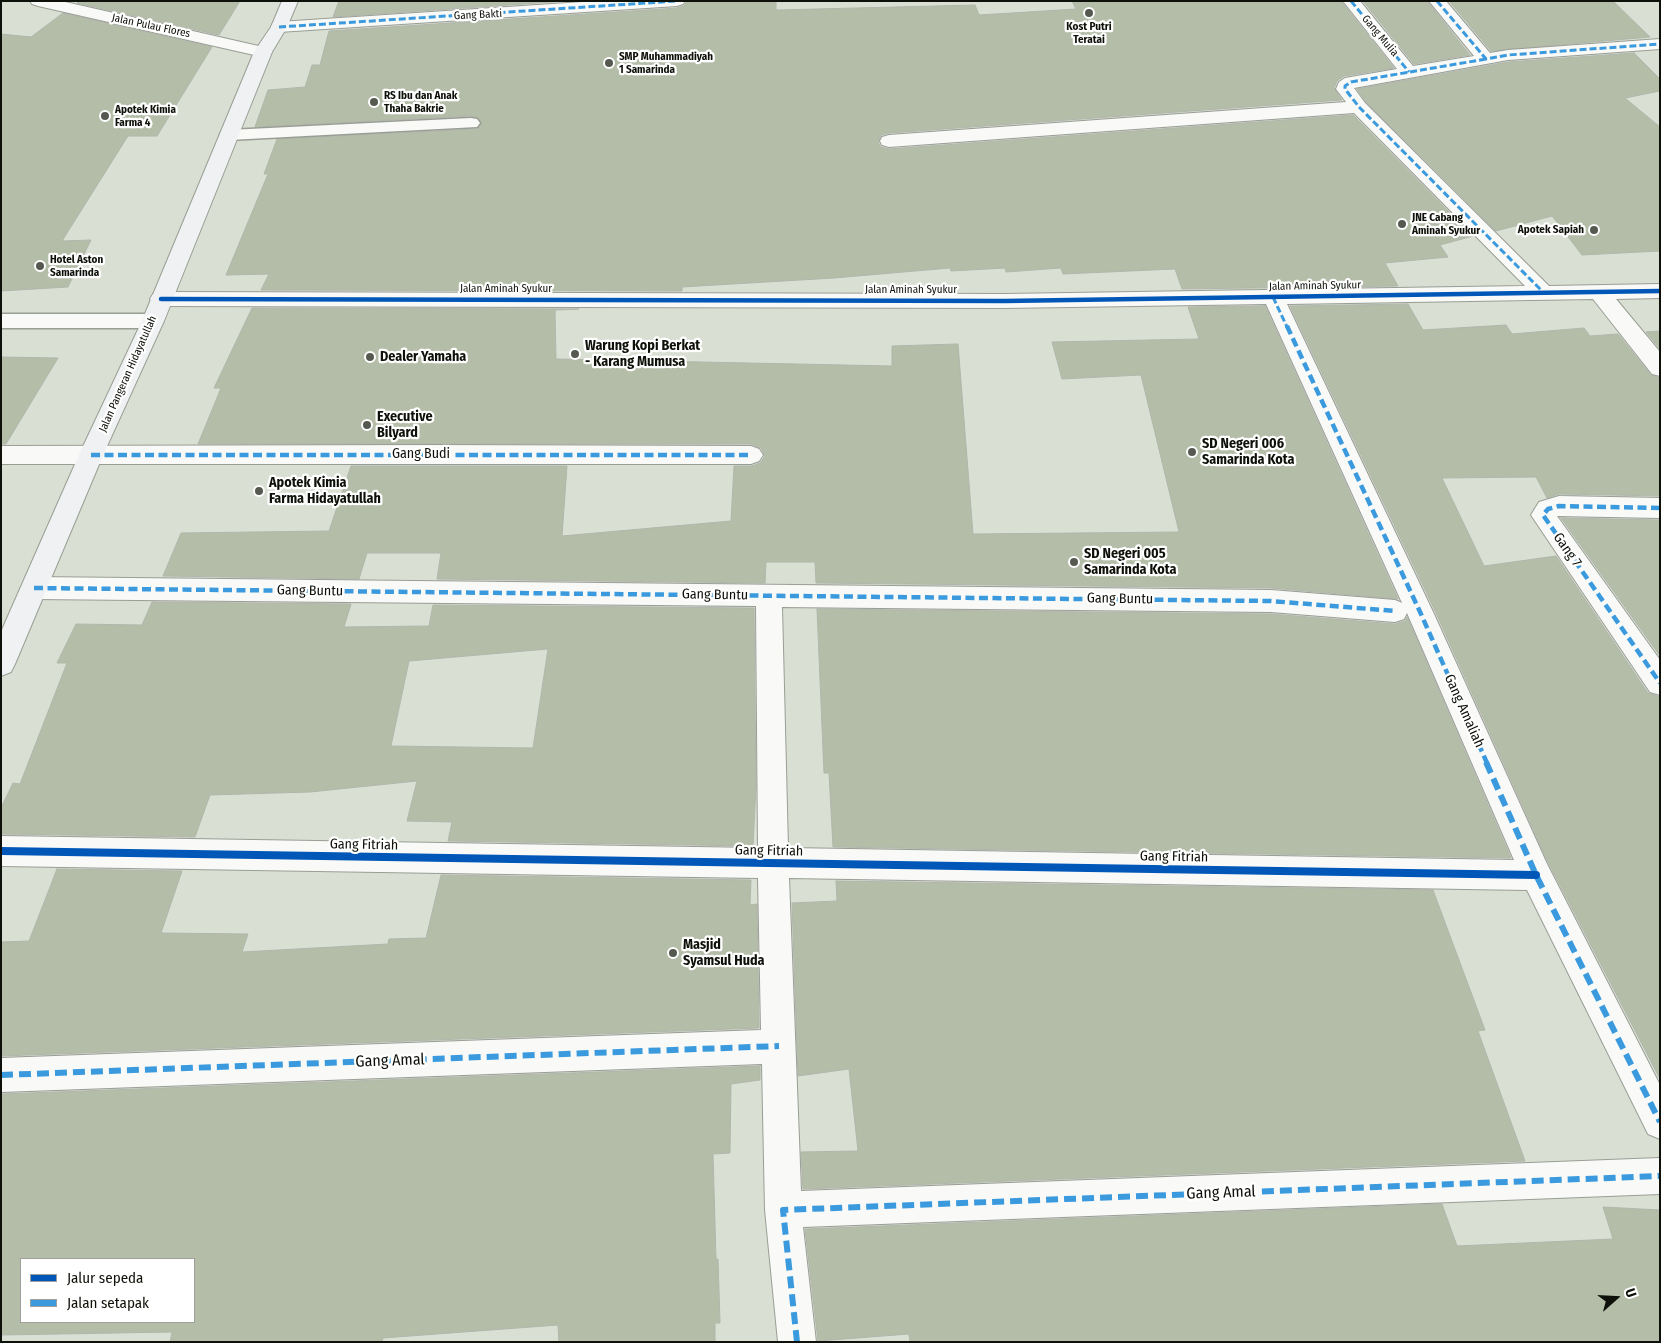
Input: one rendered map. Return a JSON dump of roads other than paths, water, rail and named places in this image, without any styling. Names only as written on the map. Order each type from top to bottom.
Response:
[{"type":"main road","name":"Jalan Pangeran Hidayatullah","points":[[1,664],[91,454],[153,321],[263,52],[279,27],[290,1]]},
{"type":"street","name":"Jalan Pulau Flores","points":[[38,1],[263,52]]},
{"type":"street","name":"Gang Bakti","points":[[279,27],[677,1]]},
{"type":"street","name":"Gang Mulia","points":[[1350,1],[1409,72]]},
{"type":"street","points":[[1437,1],[1486,59]]},
{"type":"street","points":[[1542,291],[1359,107],[1345,89],[1347,84],[1508,55],[1660,44]]},
{"type":"street","points":[[889,141],[1359,107]]},
{"type":"street","name":"Jalan Aminah Syukur","points":[[161,298],[1005,301],[1542,291],[1660,291]]},
{"type":"street","points":[[1598,291],[1660,368]]},
{"type":"street","name":"Gang Amaliah","points":[[1273,297],[1421,614],[1536,875],[1660,1122]]},
{"type":"street","name":"Gang Budi","points":[[1,455],[751,455]]},
{"type":"street","name":"Gang 7","points":[[1660,508],[1559,506],[1548,509],[1543,515],[1660,683]]},
{"type":"street","name":"Gang Buntu","points":[[34,588],[1272,601],[1395,611]]},
{"type":"street","points":[[769,596],[773,864],[783,1210],[797,1342]]},
{"type":"street","name":"Gang Fitriah","points":[[1,851],[1536,875]]},
{"type":"street","name":"Gang Amal","points":[[1,1075],[779,1046]]},
{"type":"street","name":"Gang Amal","points":[[783,1210],[1660,1176]]},
{"type":"lane","points":[[229,134],[471,123]]},
{"type":"lane","points":[[1,321],[153,321]]},
{"type":"place","name":"Kost Putri Teratai","points":[[1089,13]]},
{"type":"place","name":"SMP Muhammadiyah 1 Samarinda","points":[[609,63]]},
{"type":"place","name":"RS Ibu dan Anak Thaha Bakrie","points":[[374,102]]},
{"type":"place","name":"Apotek Kimia Farma 4","points":[[105,116]]},
{"type":"place","name":"JNE Cabang Aminah Syukur","points":[[1402,224]]},
{"type":"place","name":"Apotek Sapiah","points":[[1594,230]]},
{"type":"place","name":"Hotel Aston Samarinda","points":[[40,266]]},
{"type":"place","name":"Warung Kopi Berkat - Karang Mumusa","points":[[575,354]]},
{"type":"place","name":"Dealer Yamaha","points":[[370,357]]},
{"type":"place","name":"Executive Bilyard","points":[[367,425]]},
{"type":"place","name":"SD Negeri 006 Samarinda Kota","points":[[1192,452]]},
{"type":"place","name":"Apotek Kimia Farma Hidayatullah","points":[[259,491]]},
{"type":"place","name":"SD Negeri 005 Samarinda Kota","points":[[1074,562]]},
{"type":"place","name":"Masjid Syamsul Huda","points":[[673,953]]}]
